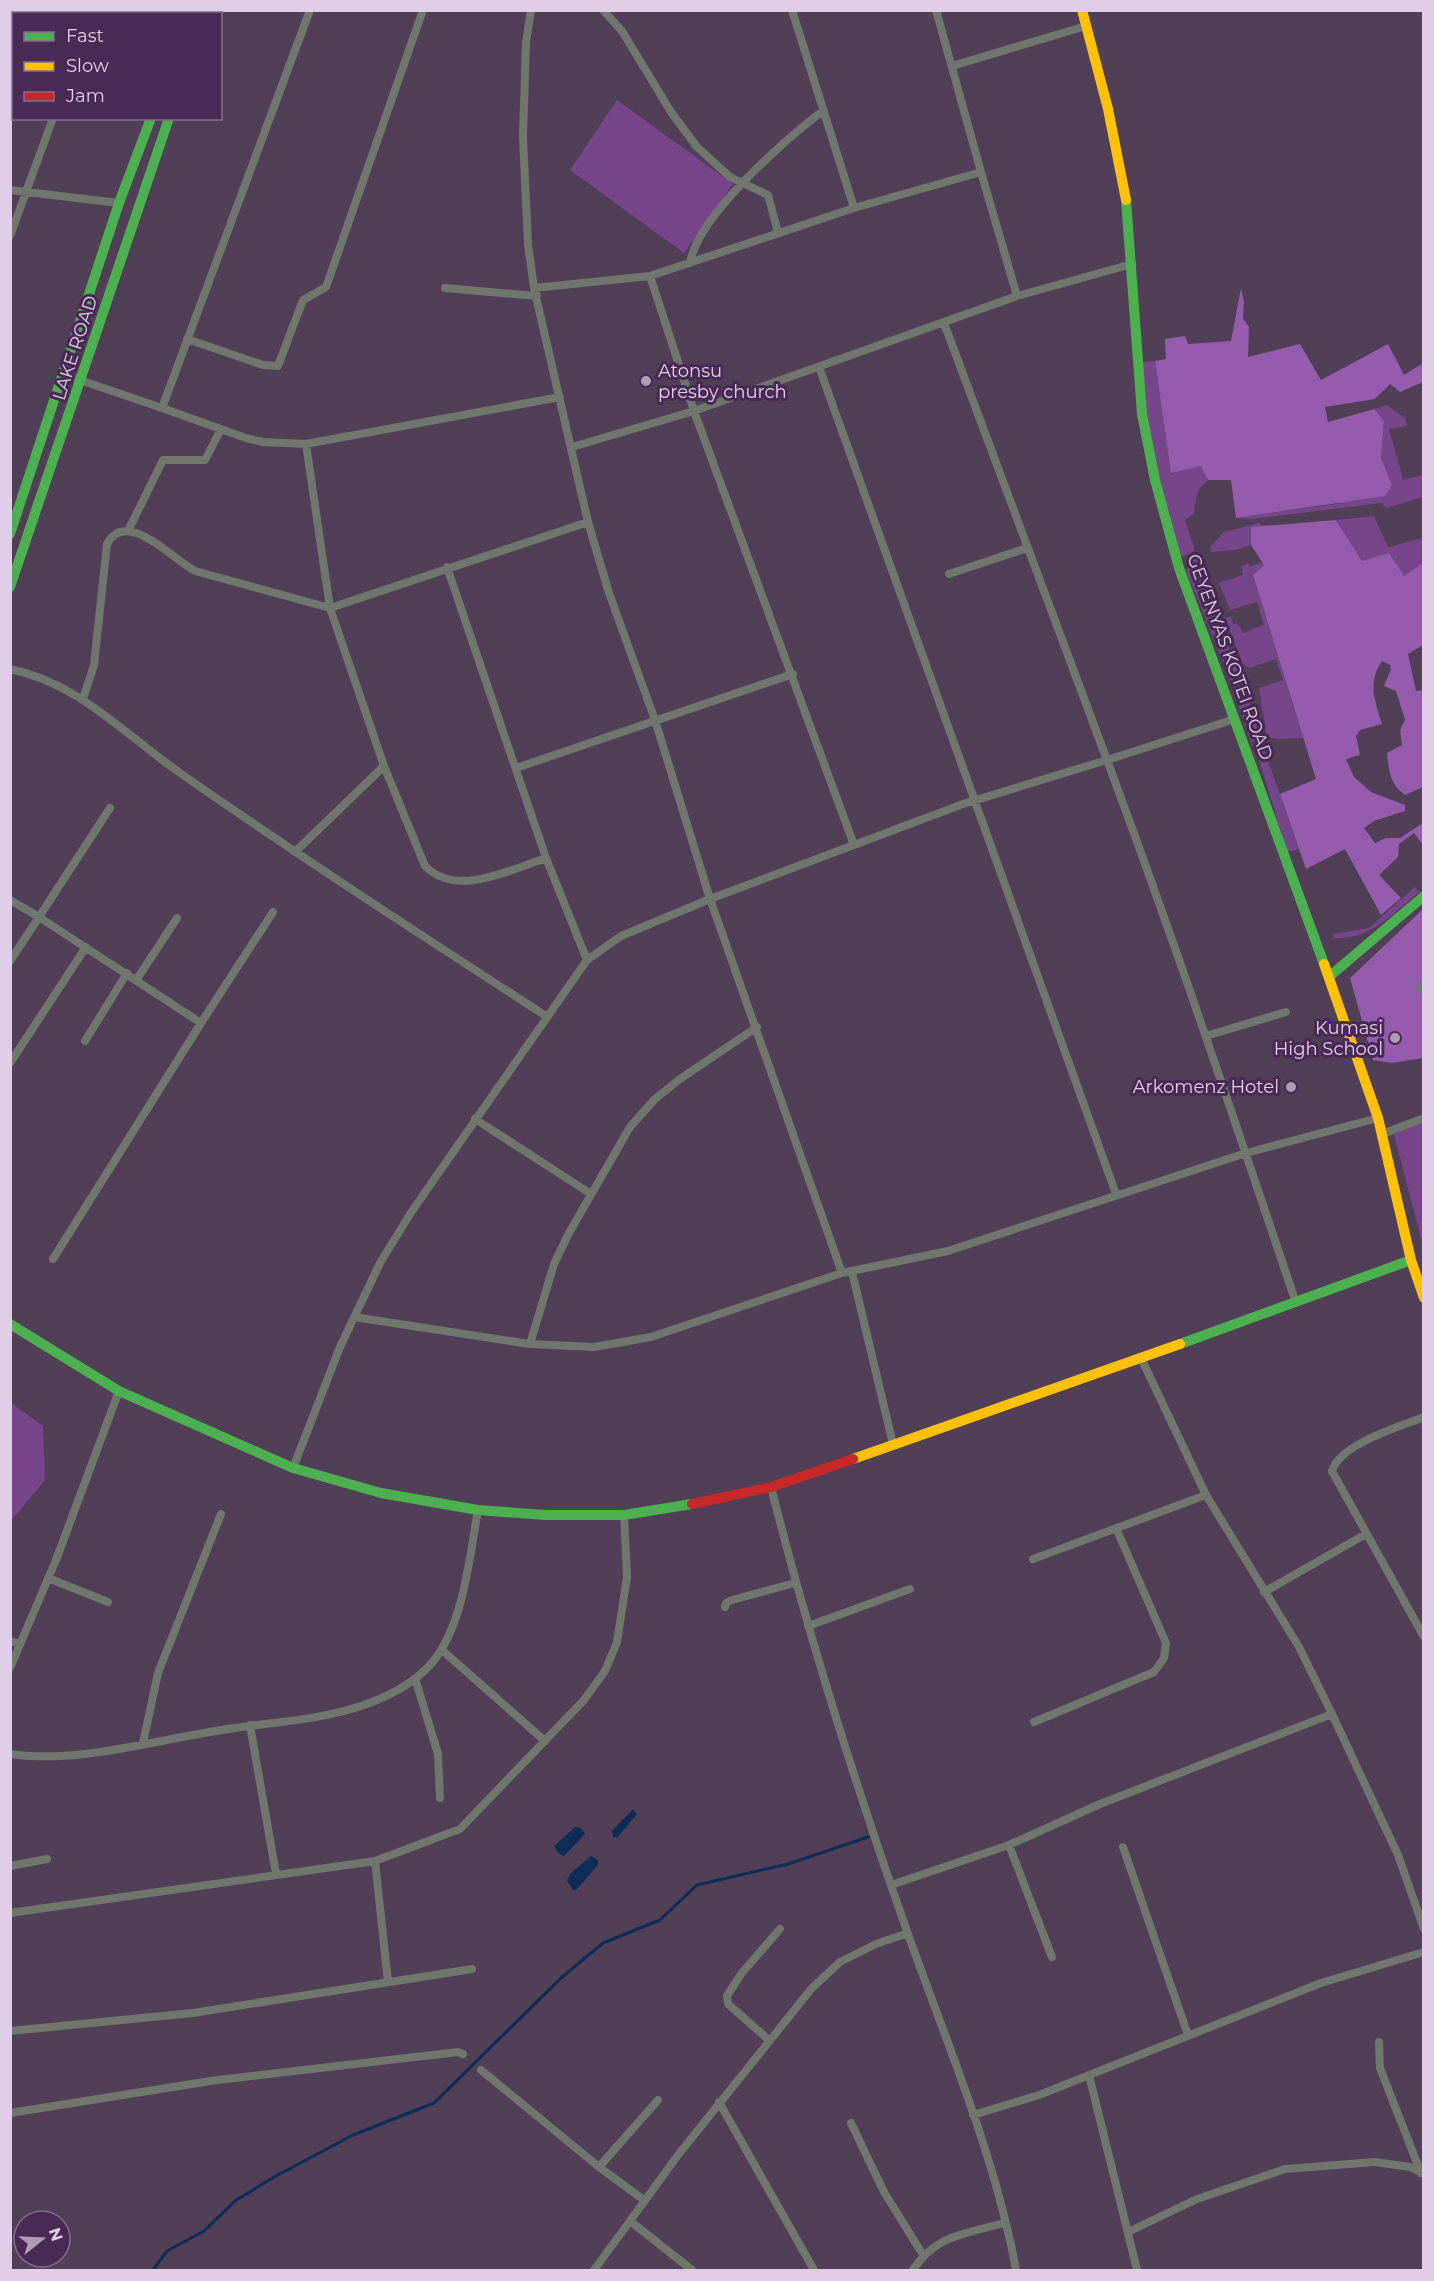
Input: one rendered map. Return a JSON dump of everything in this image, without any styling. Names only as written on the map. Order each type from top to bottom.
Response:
[{"type":"street","points":[[162,408],[310,10]]},
{"type":"street","points":[[187,339],[263,365],[278,366],[289,343],[303,300],[326,287],[423,10]]},
{"type":"street","points":[[531,10],[526,42],[523,137],[528,244],[534,288],[588,522],[616,614],[655,720],[710,899],[843,1273]]},
{"type":"street","points":[[603,10],[622,31],[671,112],[697,147],[729,177],[768,195],[778,233]]},
{"type":"street","points":[[792,10],[854,208]]},
{"type":"street","points":[[936,10],[1017,296]]},
{"type":"street","name":"GEYENYAS KOTEI ROAD","points":[[1082,10],[1118,144],[1132,264],[1139,390],[1151,471],[1179,568],[1329,976],[1378,1118],[1411,1260],[1424,1298]]},
{"type":"street","points":[[952,66],[1086,26]]},
{"type":"street","points":[[690,263],[691,255],[710,224],[741,182],[823,111]]},
{"type":"street","points":[[10,236],[28,192],[52,120]]},
{"type":"street","name":"LAKE ROAD","points":[[10,534],[119,203],[150,120]]},
{"type":"street","name":"LAKE ROAD","points":[[10,588],[82,381],[168,120]]},
{"type":"street","points":[[534,288],[650,276],[854,208],[981,172]]},
{"type":"street","points":[[10,190],[119,203]]},
{"type":"street","points":[[572,447],[694,411],[1017,296],[1132,264]]},
{"type":"street","points":[[650,276],[694,411],[793,674],[854,845]]},
{"type":"street","points":[[445,288],[537,296]]},
{"type":"street","points":[[944,323],[1107,760],[1206,1036],[1296,1303]]},
{"type":"street","points":[[819,368],[1116,1194]]},
{"type":"street","points":[[64,375],[263,442],[306,444],[560,397]]},
{"type":"street","points":[[128,531],[163,460],[205,460],[221,429]]},
{"type":"street","points":[[306,444],[330,608],[384,766],[425,866],[434,874],[449,880],[477,880],[546,858]]},
{"type":"street","points":[[83,699],[93,677],[107,544],[114,534],[128,531],[156,542],[179,562],[195,571],[330,608],[447,567],[588,522]]},
{"type":"street","points":[[949,574],[1028,548]]},
{"type":"street","points":[[447,567],[546,858],[587,960]]},
{"type":"street","points":[[10,669],[24,672],[83,699],[180,773],[295,852],[546,1016]]},
{"type":"street","points":[[516,768],[793,674]]},
{"type":"street","points":[[293,1468],[354,1317],[380,1263],[475,1119],[587,960],[621,936],[710,899],[854,845],[974,801],[1235,719]]},
{"type":"street","points":[[295,852],[384,766]]},
{"type":"street","points":[[10,961],[110,808]]},
{"type":"street","points":[[1329,976],[1424,896]]},
{"type":"street","points":[[10,900],[86,946],[201,1023]]},
{"type":"street","points":[[52,1259],[273,912]]},
{"type":"street","points":[[137,979],[177,918]]},
{"type":"street","points":[[10,1063],[86,946]]},
{"type":"street","points":[[85,1041],[127,973]]},
{"type":"street","points":[[1424,984],[1420,987],[1424,993]]},
{"type":"street","points":[[1206,1036],[1286,1012]]},
{"type":"street","points":[[530,1344],[554,1264],[630,1127],[655,1098],[757,1027]]},
{"type":"street","points":[[354,1317],[530,1344],[594,1347],[628,1343],[843,1273],[948,1251],[1246,1153],[1378,1118]]},
{"type":"street","points":[[1382,1134],[1424,1118]]},
{"type":"street","points":[[475,1119],[591,1194]]},
{"type":"street","points":[[10,1324],[119,1391],[293,1468],[381,1493],[478,1510],[545,1515],[624,1515],[705,1502],[771,1487],[1141,1358],[1411,1260]]},
{"type":"street","points":[[852,1272],[893,1444]]},
{"type":"street","points":[[1141,1358],[1206,1495],[1299,1647],[1398,1854],[1424,1929]]},
{"type":"street","points":[[10,1668],[48,1578],[119,1391]]},
{"type":"street","points":[[1424,1417],[1355,1446],[1336,1460],[1332,1471],[1424,1637]]},
{"type":"street","points":[[771,1487],[808,1626],[891,1885],[973,2115],[1005,2223],[1016,2271]]},
{"type":"street","points":[[1033,1559],[1206,1495]]},
{"type":"street","points":[[10,1754],[64,1757],[250,1725],[311,1718],[360,1707],[395,1694],[425,1671],[442,1650],[461,1601],[478,1510]]},
{"type":"street","points":[[143,1743],[158,1673],[221,1514]]},
{"type":"street","points":[[10,1913],[375,1861],[460,1829],[584,1700],[605,1671],[617,1642],[627,1577],[624,1515]]},
{"type":"street","points":[[1034,1722],[1154,1671],[1164,1658],[1166,1643],[1116,1528]]},
{"type":"street","points":[[1264,1592],[1366,1534]]},
{"type":"street","points":[[48,1578],[108,1602]]},
{"type":"street","points":[[725,1607],[732,1600],[795,1583]]},
{"type":"street","points":[[808,1626],[910,1589]]},
{"type":"street","points":[[10,1641],[19,1644]]},
{"type":"street","points":[[442,1650],[545,1741]]},
{"type":"street","points":[[415,1678],[438,1754],[440,1798]]},
{"type":"street","points":[[891,1885],[1010,1845],[1100,1804],[1332,1714]]},
{"type":"street","points":[[250,1725],[276,1874]]},
{"type":"street","points":[[1010,1845],[1052,1957]]},
{"type":"street","points":[[1123,1847],[1188,2035]]},
{"type":"street","points":[[10,1866],[47,1859]]},
{"type":"street","points":[[375,1861],[388,1982]]},
{"type":"street","points":[[769,2040],[728,2004],[726,1996],[741,1974],[780,1929]]},
{"type":"street","points":[[594,2271],[644,2200],[719,2102],[812,1988],[840,1962],[876,1944],[908,1933]]},
{"type":"street","points":[[973,2115],[1039,2095],[1321,1983],[1424,1952]]},
{"type":"street","points":[[10,2031],[193,2013],[472,1969]]},
{"type":"street","points":[[1379,2042],[1380,2068],[1422,2174]]},
{"type":"street","points":[[10,2113],[218,2080],[458,2052],[463,2054]]},
{"type":"street","points":[[481,2070],[644,2200]]},
{"type":"street","points":[[1089,2075],[1130,2231],[1137,2271]]},
{"type":"street","points":[[599,2166],[658,2100]]},
{"type":"street","points":[[719,2102],[814,2271]]},
{"type":"street","points":[[851,2123],[885,2192],[923,2255]]},
{"type":"street","points":[[1130,2231],[1197,2199],[1285,2169],[1375,2162],[1410,2167],[1422,2174]]},
{"type":"street","points":[[630,2221],[692,2271]]},
{"type":"street","points":[[913,2271],[923,2255],[940,2242],[1005,2223]]},
{"type":"shaded area","points":[[617,100],[733,184],[684,253],[570,170]]},
{"type":"shaded area","points":[[1241,288],[1244,302],[1243,319],[1249,327],[1248,357],[1300,344],[1321,380],[1388,344],[1404,375],[1423,363],[1423,382],[1400,392],[1390,384],[1375,399],[1325,407],[1328,422],[1374,409],[1384,421],[1381,458],[1392,485],[1385,496],[1236,518],[1231,480],[1208,480],[1201,466],[1171,473],[1155,361],[1166,359],[1165,339],[1185,336],[1188,344],[1231,341]]},
{"type":"shaded area","points":[[1155,361],[1171,472],[1201,466],[1208,480],[1198,490],[1193,515],[1185,519],[1195,551],[1180,557],[1160,485],[1146,412],[1141,362]]},
{"type":"shaded area","points":[[1387,405],[1405,418],[1407,426],[1389,429],[1403,480],[1423,475],[1423,497],[1386,508],[1382,503],[1252,519],[1236,518],[1337,504],[1392,485],[1381,458],[1384,422],[1374,409]]},
{"type":"shaded area","points":[[1374,516],[1388,547],[1423,538],[1423,563],[1404,576],[1362,561],[1336,520]]},
{"type":"shaded area","points":[[1336,520],[1362,561],[1389,553],[1404,576],[1423,563],[1423,645],[1408,654],[1416,691],[1423,690],[1423,787],[1405,795],[1391,777],[1387,753],[1402,745],[1400,730],[1405,720],[1396,691],[1384,686],[1391,669],[1390,665],[1382,661],[1377,669],[1374,692],[1382,724],[1360,730],[1356,736],[1360,755],[1346,759],[1354,777],[1371,792],[1405,805],[1405,811],[1374,821],[1364,828],[1375,843],[1386,838],[1400,838],[1423,823],[1423,845],[1414,833],[1399,844],[1398,857],[1379,875],[1401,898],[1381,915],[1345,849],[1306,869],[1280,794],[1316,779],[1253,575],[1264,565],[1251,545],[1251,527]]},
{"type":"shaded area","points":[[1259,523],[1262,526],[1251,527],[1251,545],[1236,550],[1211,552],[1210,547],[1224,532]]},
{"type":"shaded area","points":[[1196,557],[1252,710],[1260,738],[1251,742],[1230,679],[1186,570]]},
{"type":"shaded area","points":[[1262,562],[1264,565],[1253,575],[1303,738],[1277,739],[1267,736],[1259,688],[1283,680],[1276,659],[1249,668],[1243,664],[1225,618],[1231,616],[1233,624],[1238,624],[1243,633],[1264,625],[1257,602],[1230,610],[1219,583],[1243,575],[1241,566],[1248,564],[1250,567]]},
{"type":"shaded area","points":[[1261,741],[1299,849],[1287,852],[1256,750]]},
{"type":"shaded area","points":[[1415,887],[1419,892],[1380,924],[1359,935],[1334,938],[1333,934],[1369,928]]},
{"type":"shaded area","points":[[1423,909],[1423,1058],[1392,1063],[1373,1060],[1350,978]]},
{"type":"shaded area","points":[[1423,1121],[1423,1246],[1393,1131]]},
{"type":"shaded area","points":[[11,1403],[43,1426],[45,1480],[11,1521]]},
{"type":"water","points":[[633,1809],[637,1814],[617,1838],[613,1837],[612,1831]]},
{"type":"water","points":[[575,1827],[581,1828],[585,1834],[564,1856],[559,1854],[554,1846]]},
{"type":"water","points":[[591,1856],[598,1860],[598,1865],[577,1889],[573,1890],[567,1881],[570,1874]]},
{"type":"waterway","points":[[153,2270],[167,2251],[204,2231],[235,2201],[274,2177],[353,2135],[434,2103],[561,1978],[603,1943],[660,1920],[697,1885],[788,1864],[868,1837]]},
{"type":"traffic: fast","points":[[10,534],[119,203],[150,120]]},
{"type":"traffic: fast","points":[[10,587],[168,120]]},
{"type":"traffic: fast","points":[[1126,200],[1142,414],[1155,480],[1179,568],[1324,964]]},
{"type":"traffic: fast","points":[[1330,976],[1424,896]]},
{"type":"traffic: fast","points":[[1180,1344],[1411,1260]]},
{"type":"traffic: fast","points":[[10,1324],[119,1391],[293,1468],[381,1493],[478,1510],[545,1515],[624,1515],[692,1504]]},
{"type":"traffic: slow","points":[[1082,10],[1108,109],[1126,200]]},
{"type":"traffic: slow","points":[[1324,964],[1378,1118],[1411,1260],[1424,1298]]},
{"type":"traffic: slow","points":[[853,1459],[1180,1344]]},
{"type":"traffic: jam","points":[[692,1504],[771,1487],[853,1459]]},
{"type":"place","name":"Atonsu presby church","points":[[646,381]]},
{"type":"place","name":"Kumasi High School","points":[[1395,1038]]},
{"type":"place","name":"Arkomenz Hotel","points":[[1291,1087]]}]
